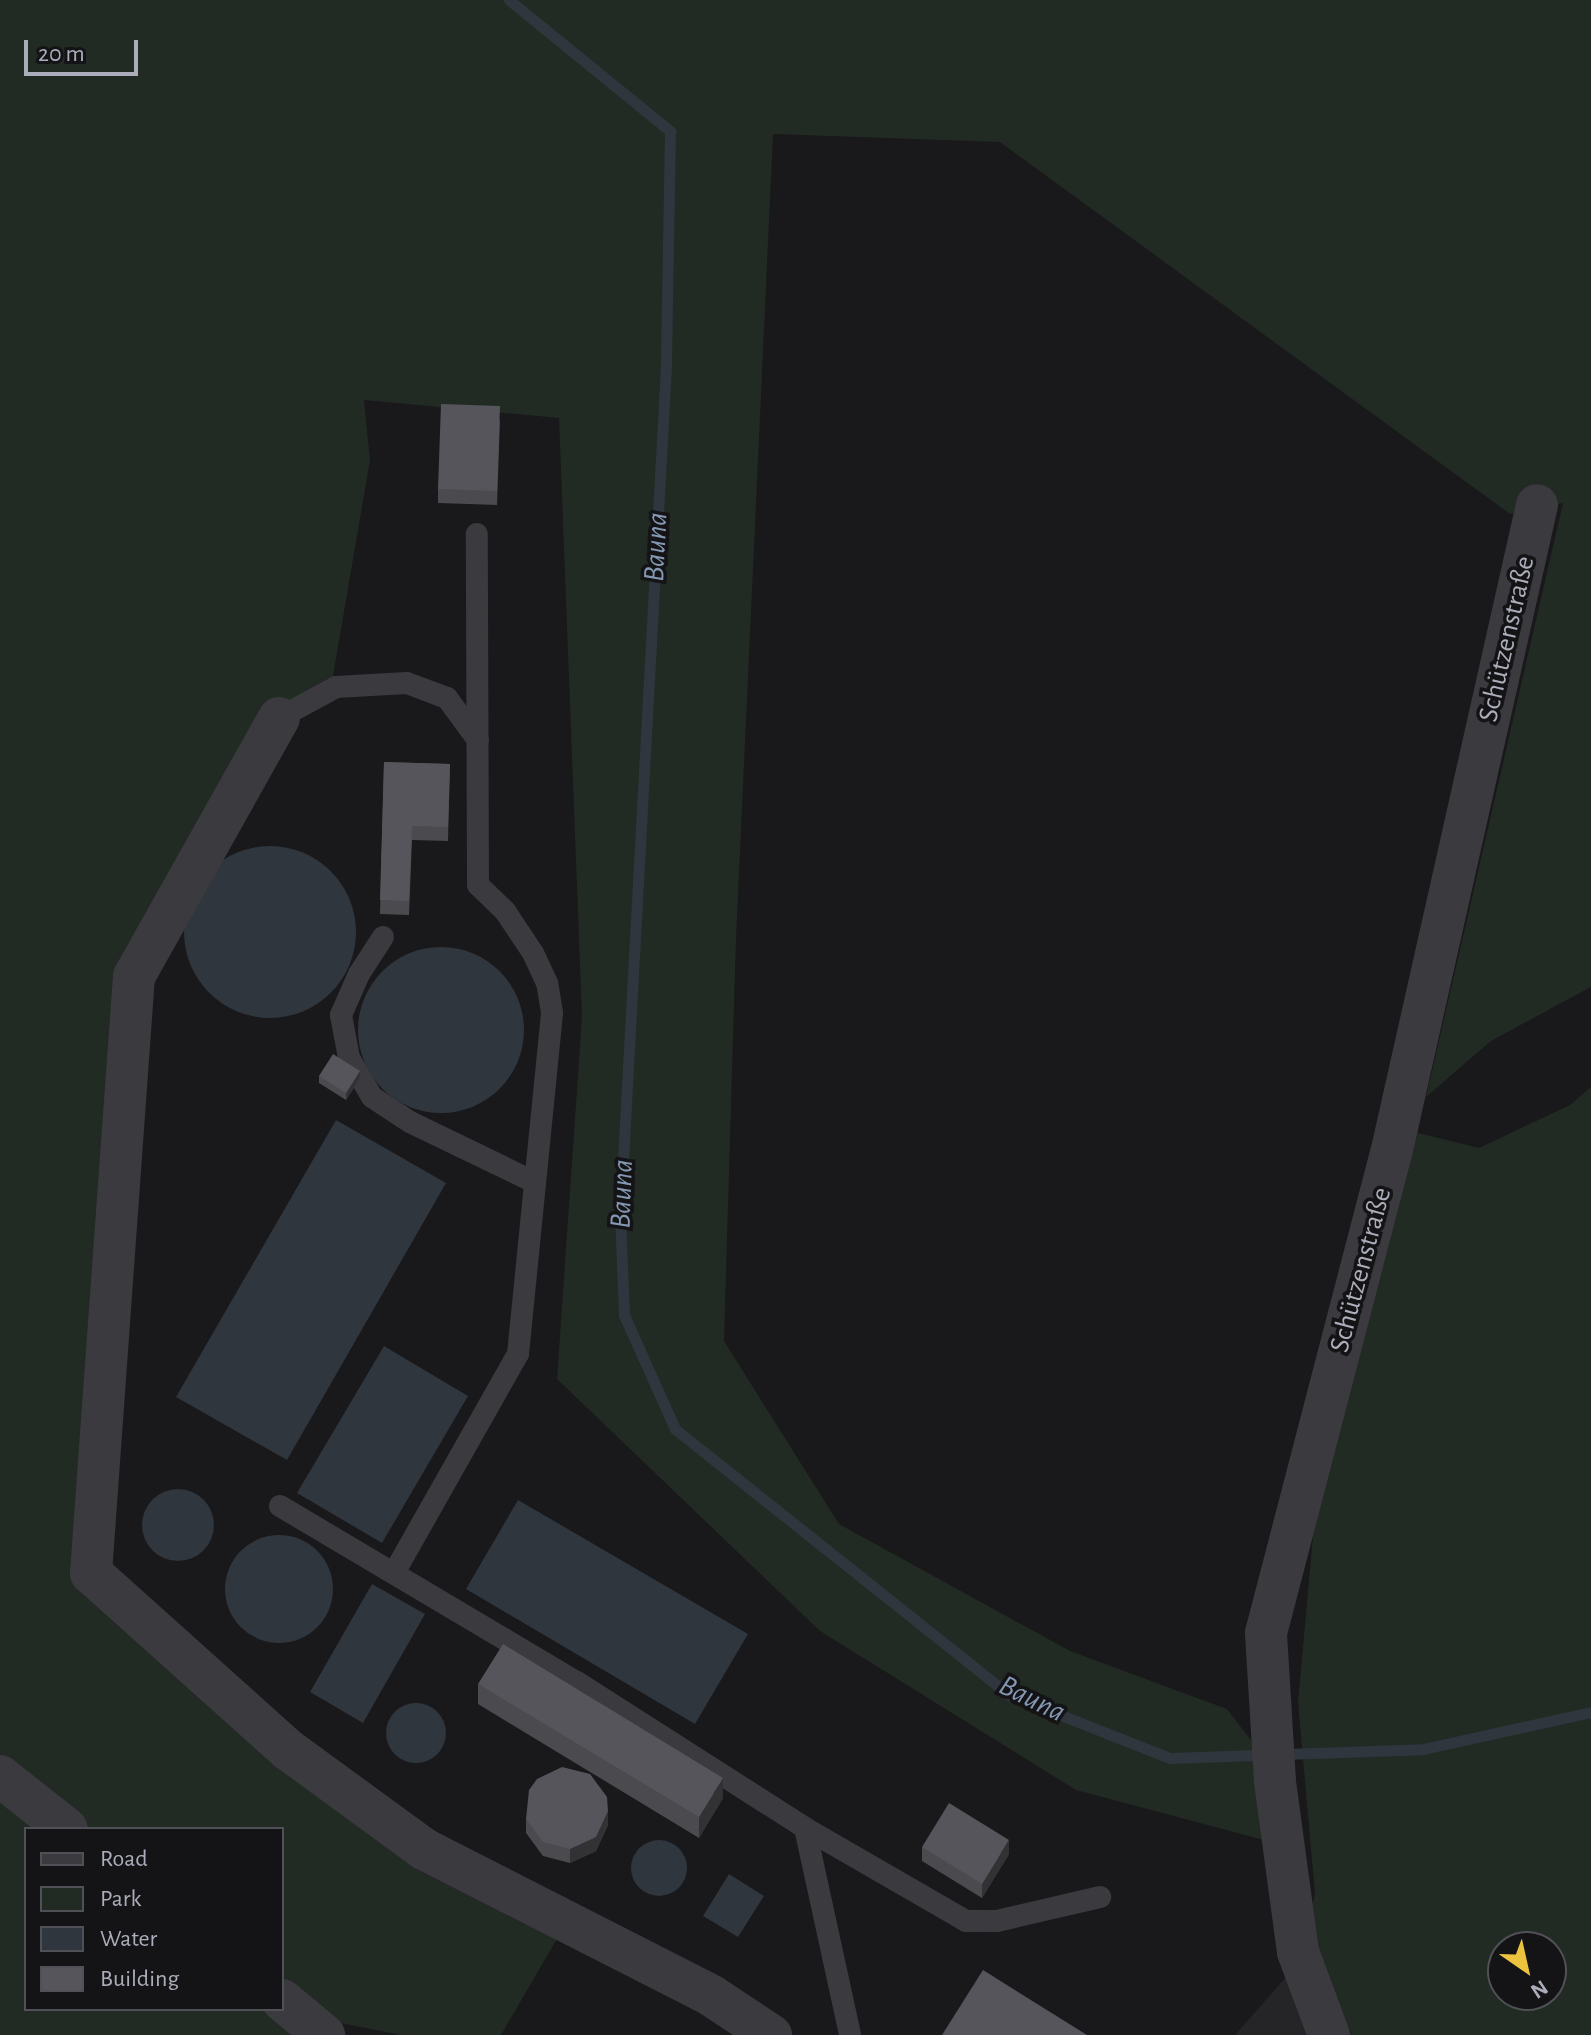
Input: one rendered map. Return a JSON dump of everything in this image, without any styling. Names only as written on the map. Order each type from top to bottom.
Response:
[{"type":"street","name":"Schützenstraße","points":[[1329,2035],[1298,1952],[1275,1781],[1266,1633],[1391,1154],[1537,505]]},
{"type":"street","points":[[279,718],[134,976],[91,1573],[287,1749],[424,1849],[712,1996],[771,2035]]},
{"type":"street","points":[[0,1776],[64,1827]]},
{"type":"street","points":[[284,2002],[324,2035]]},
{"type":"lane","points":[[394,1573],[518,1354],[552,1013],[547,983],[533,953],[505,911],[478,885],[477,534]]},
{"type":"lane","points":[[279,718],[336,687],[407,683],[447,698],[478,740]]},
{"type":"lane","points":[[383,937],[359,974],[341,1015],[349,1058],[372,1097],[410,1122],[534,1182]]},
{"type":"lane","points":[[280,1506],[577,1682],[805,1828],[966,1921],[997,1921],[1100,1897]]},
{"type":"lane","points":[[805,1828],[850,2035]]},
{"type":"shaded area","points":[[1315,1944],[1352,2035],[1235,2035]]},
{"type":"green space","points":[[0,0],[1591,0],[1591,987],[1491,1041],[1426,1097],[1563,503],[1510,514],[1000,142],[773,134],[736,938],[724,1341],[839,1524],[1070,1651],[1227,1709],[1261,1753],[1264,1840],[1076,1790],[820,1631],[557,1379],[582,1017],[559,418],[364,400],[370,460],[333,676],[299,695],[143,979],[102,1570],[430,1840],[572,1913],[501,2035],[401,2035],[301,2015],[323,2035],[0,2035]]},
{"type":"green space","points":[[1591,1087],[1591,2035],[1352,2035],[1315,1944],[1311,1912],[1315,1894],[1298,1702],[1318,1481],[1414,1132],[1479,1148],[1570,1105]]},
{"type":"water","points":[[270,846],[303,852],[331,871],[350,899],[356,932],[350,965],[331,993],[303,1012],[270,1018],[237,1012],[209,993],[190,965],[184,932],[190,899],[209,871],[237,852]]},
{"type":"water","points":[[441,947],[473,953],[500,971],[518,998],[524,1030],[518,1062],[500,1089],[473,1107],[441,1113],[409,1107],[382,1089],[364,1062],[358,1030],[364,998],[382,971],[409,953]]},
{"type":"water","points":[[336,1120],[446,1183],[287,1460],[176,1397]]},
{"type":"water","points":[[384,1346],[468,1396],[382,1543],[297,1493]]},
{"type":"water","points":[[178,1489],[204,1499],[214,1525],[204,1551],[178,1561],[152,1551],[142,1525],[152,1499]]},
{"type":"water","points":[[518,1500],[748,1634],[695,1724],[466,1589]]},
{"type":"water","points":[[279,1535],[300,1539],[317,1551],[329,1568],[333,1589],[329,1610],[317,1627],[300,1639],[279,1643],[258,1639],[241,1627],[229,1610],[225,1589],[229,1568],[241,1551],[258,1539]]},
{"type":"water","points":[[372,1584],[425,1614],[363,1723],[310,1692]]},
{"type":"water","points":[[416,1703],[437,1712],[446,1733],[437,1754],[416,1763],[395,1754],[386,1733],[395,1712]]},
{"type":"water","points":[[659,1840],[679,1848],[687,1868],[679,1888],[659,1896],[639,1888],[631,1868],[639,1848]]},
{"type":"water","points":[[729,1874],[764,1896],[738,1937],[703,1916]]},
{"type":"building","points":[[441,404],[500,406],[497,491],[438,489]]},
{"type":"building","points":[[384,762],[450,764],[448,827],[412,826],[409,901],[380,900]]},
{"type":"building","points":[[333,1054],[360,1071],[346,1093],[319,1076]]},
{"type":"building","points":[[503,1644],[723,1778],[699,1817],[478,1684]]},
{"type":"building","points":[[562,1767],[590,1774],[607,1797],[608,1811],[596,1837],[570,1849],[543,1842],[526,1819],[529,1790],[537,1779]]},
{"type":"building","points":[[949,1803],[1009,1840],[982,1884],[922,1847]]},
{"type":"building","points":[[983,1970],[1087,2035],[942,2035]]},
{"type":"waterway","name":"Bauna","points":[[509,0],[670,131],[666,366],[620,1215],[624,1315],[675,1429],[1010,1695],[1170,1758],[1423,1749],[1591,1712]]}]
